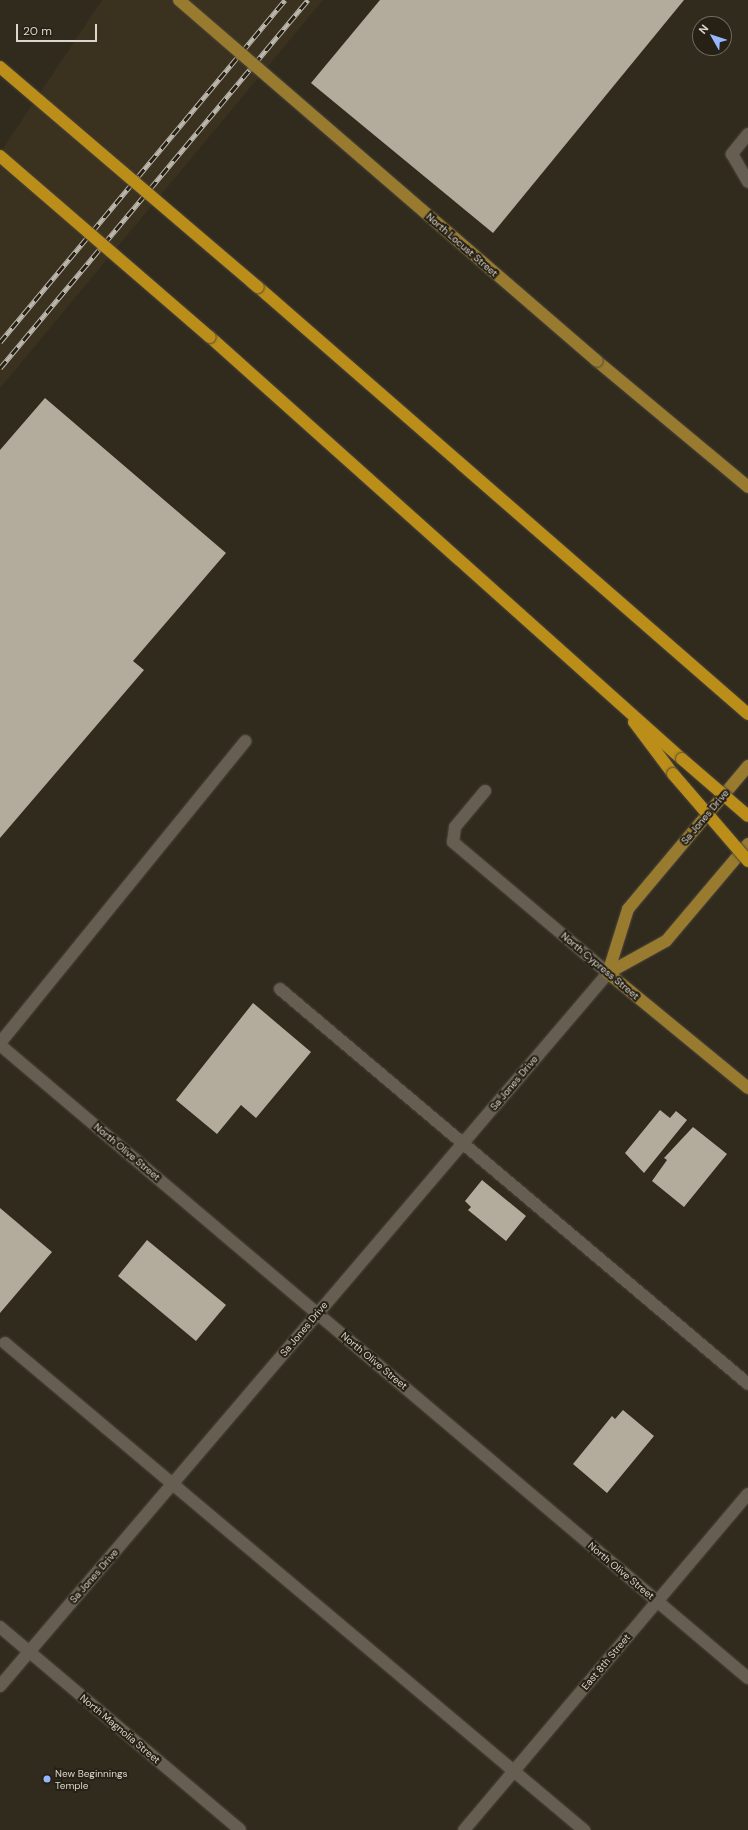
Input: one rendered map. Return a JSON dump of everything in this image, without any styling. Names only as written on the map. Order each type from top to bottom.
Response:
[{"type":"highway","points":[[0,67],[258,287],[748,714]]},
{"type":"highway","points":[[0,156],[210,337],[614,696],[682,759],[748,816]]},
{"type":"highway","points":[[614,696],[673,774],[748,861]]},
{"type":"main road","name":"North Locust Street","points":[[179,0],[597,361],[748,487]]},
{"type":"main road","name":"Sa Jones Drive","points":[[608,973],[628,909],[748,766]]},
{"type":"main road","name":"Sa Jones Drive","points":[[608,973],[666,941],[748,844]]},
{"type":"main road","name":"North Cypress Street","points":[[608,973],[748,1088]]},
{"type":"street","points":[[748,134],[732,154],[748,182]]},
{"type":"street","points":[[0,1044],[245,741]]},
{"type":"street","name":"North Cypress Street","points":[[485,791],[455,827],[453,842],[608,973]]},
{"type":"street","name":"Sa Jones Drive","points":[[0,1686],[608,973]]},
{"type":"street","points":[[280,989],[748,1384]]},
{"type":"street","name":"North Olive Street","points":[[0,1044],[748,1678]]},
{"type":"street","points":[[5,1343],[584,1830]]},
{"type":"street","name":"East 8th Street","points":[[464,1830],[748,1494]]},
{"type":"street","name":"North Magnolia Street","points":[[0,1627],[240,1830]]},
{"type":"shaded area","points":[[102,0],[323,0],[0,388],[0,153]]},
{"type":"building","points":[[380,0],[684,0],[493,233],[311,83]]},
{"type":"building","points":[[45,398],[226,553],[133,661],[144,670],[0,838],[0,450]]},
{"type":"building","points":[[253,1003],[311,1052],[256,1118],[241,1105],[217,1134],[176,1100]]},
{"type":"building","points":[[660,1110],[670,1118],[676,1111],[687,1120],[644,1173],[625,1153]]},
{"type":"building","points":[[693,1127],[727,1154],[684,1207],[652,1181],[667,1160],[664,1158]]},
{"type":"building","points":[[482,1180],[526,1216],[506,1241],[468,1210],[471,1207],[465,1201]]},
{"type":"building","points":[[0,1208],[52,1252],[0,1313]]},
{"type":"building","points":[[147,1240],[226,1305],[196,1341],[118,1276]]},
{"type":"building","points":[[623,1410],[654,1436],[607,1493],[573,1464],[612,1416],[615,1419]]},
{"type":"railway","points":[[0,342],[285,0]]},
{"type":"railway","points":[[0,368],[308,0]]},
{"type":"place","name":"New Beginnings Temple","points":[[47,1779]]}]
